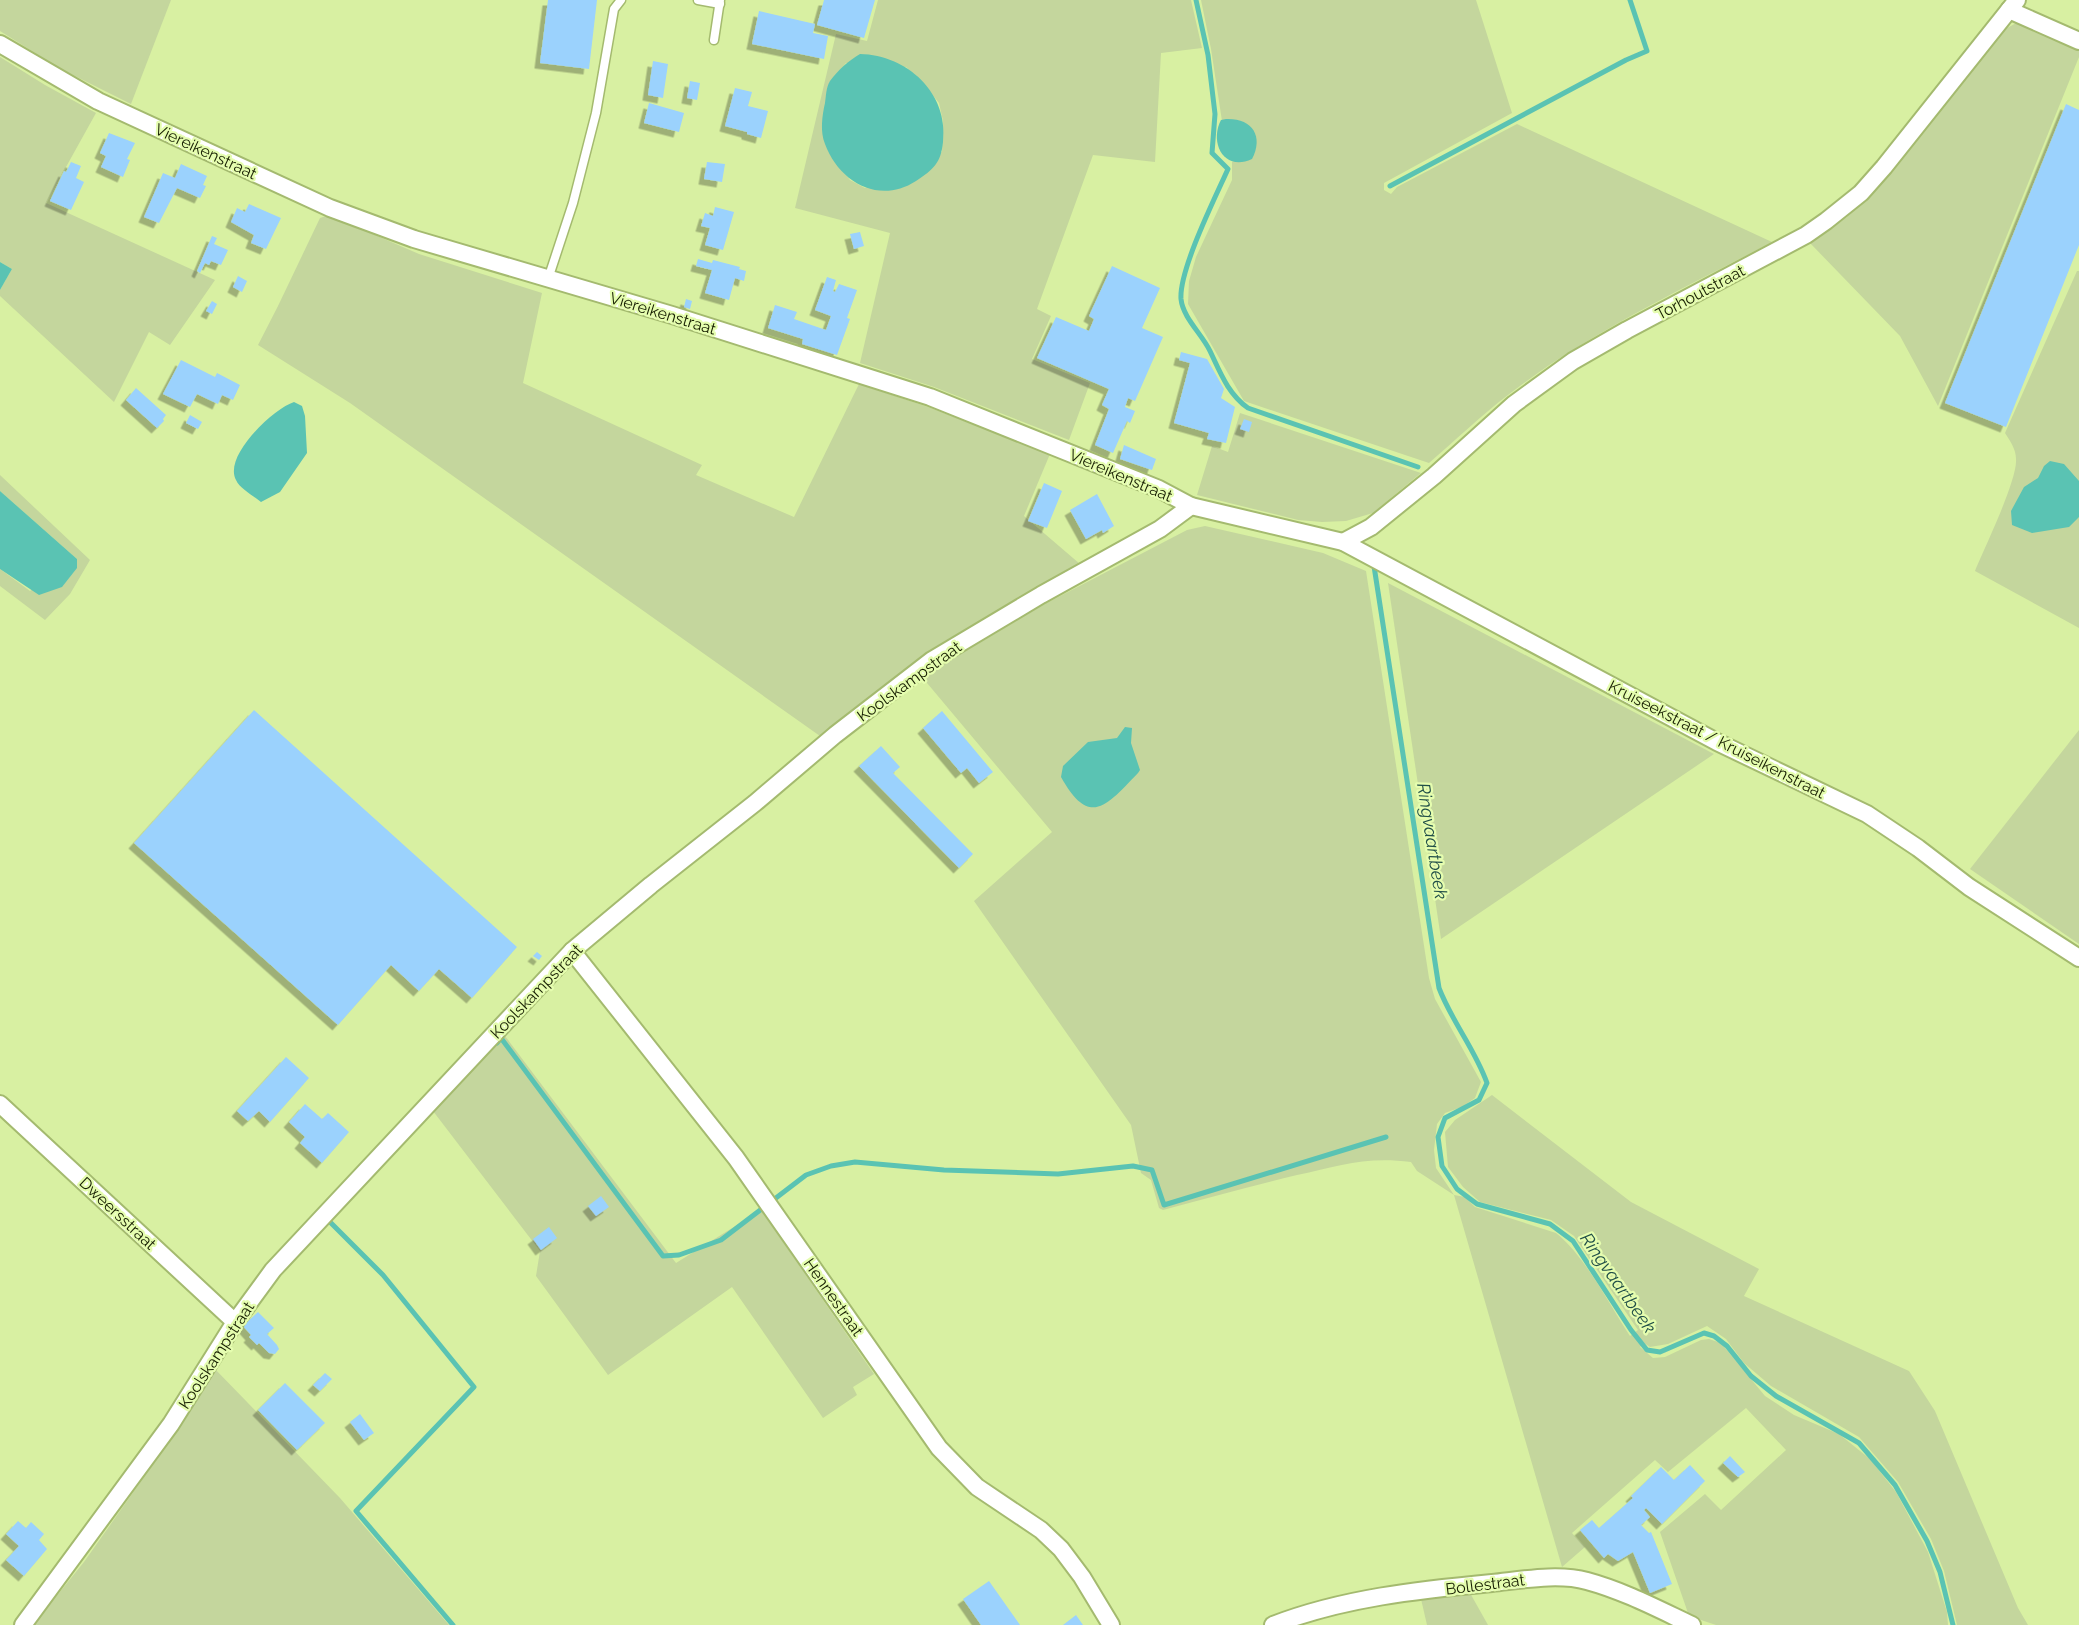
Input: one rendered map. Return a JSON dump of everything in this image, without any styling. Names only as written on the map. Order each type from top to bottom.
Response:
[{"type":"street","points":[[2013,5],[2079,40]]},
{"type":"street","name":"Torhoutstraat","points":[[1342,542],[1371,527],[1434,476],[1514,404],[1573,361],[1786,246],[1826,221],[1861,193],[2013,5]]},
{"type":"street","name":"Viereikenstraat","points":[[0,44],[98,102],[330,208],[414,239],[672,315],[930,397],[1159,489],[1191,506],[1342,542]]},
{"type":"street","name":"Koolskampstraat","points":[[23,1625],[171,1424],[273,1270],[572,951],[835,735],[932,660],[1051,589],[1160,530],[1191,506]]},
{"type":"street","name":"Kruiseekstraat / Kruiseikenstraat","points":[[1342,542],[1717,742],[1867,814],[1918,848],[1969,887],[2079,957]]},
{"type":"street","name":"Hennestraat","points":[[572,951],[736,1158],[939,1448],[977,1487],[1041,1530],[1061,1549],[1082,1577],[1111,1625]]},
{"type":"street","name":"Dweersstraat","points":[[0,1104],[236,1323]]},
{"type":"street","name":"Bollestraat","points":[[1273,1625],[1307,1612],[1356,1600],[1543,1577],[1585,1580],[1624,1593],[1692,1625]]},
{"type":"lane","points":[[548,279],[573,203],[596,113],[614,9],[621,0]]},
{"type":"lane","points":[[698,0],[720,2],[714,40]]},
{"type":"green space","points":[[0,0],[171,0],[131,104],[59,68],[0,31]]},
{"type":"green space","points":[[878,0],[1191,0],[1202,48],[1161,53],[1155,162],[1093,155],[1037,309],[1051,316],[1032,359],[1090,383],[1069,440],[934,387],[860,363],[890,233],[795,208],[836,34],[867,41]],"holes":[[[846,63],[906,67],[939,103],[943,121],[942,152],[865,188],[850,180],[831,156],[829,83]]]},
{"type":"green space","points":[[1201,0],[1476,0],[1512,113],[1384,183],[1384,190],[1391,194],[1397,187],[1517,124],[1772,242],[1637,313],[1570,352],[1498,403],[1429,463],[1244,401],[1188,304],[1189,281],[1196,257],[1232,180],[1232,162],[1243,157],[1222,121]]},
{"type":"green space","points":[[2018,22],[2079,50],[2079,57],[1938,406],[1900,336],[1810,243],[1847,217],[1889,173],[2000,32]]},
{"type":"green space","points":[[0,57],[96,113],[46,203],[215,280],[170,345],[149,332],[114,402],[0,296],[0,290],[12,269],[0,262]]},
{"type":"green space","points":[[329,215],[419,254],[542,293],[523,383],[702,465],[696,475],[794,517],[859,384],[928,407],[1050,454],[1024,516],[1080,564],[962,631],[886,684],[820,736],[350,403],[258,345],[320,218]]},
{"type":"green space","points":[[2077,271],[2079,271],[2079,628],[1975,571],[2012,482],[2015,469],[2015,452],[2005,433]]},
{"type":"green space","points":[[1240,413],[1421,473],[1373,513],[1346,521],[1298,520],[1197,495],[1212,446],[1228,452]]},
{"type":"green space","points":[[0,475],[90,560],[70,594],[45,620],[0,586],[0,569],[30,591],[77,559],[0,491]]},
{"type":"green space","points":[[1205,526],[1323,553],[1366,571],[1429,978],[1435,999],[1481,1082],[1475,1098],[1462,1107],[1445,1113],[1437,1124],[1434,1150],[1436,1168],[1454,1195],[1417,1171],[1411,1162],[1380,1160],[1340,1165],[1163,1210],[1159,1208],[1151,1180],[1141,1173],[1131,1125],[974,901],[1052,832],[922,677],[1041,606],[1187,530]]},
{"type":"green space","points":[[1388,583],[1714,754],[1441,939]]},
{"type":"green space","points":[[2079,730],[2079,944],[1970,869]]},
{"type":"green space","points":[[502,1032],[676,1263],[761,1210],[874,1374],[853,1387],[857,1395],[823,1418],[732,1287],[608,1375],[536,1276],[540,1251],[433,1111]]},
{"type":"green space","points":[[1492,1095],[1631,1202],[1759,1269],[1744,1296],[1909,1371],[1935,1411],[2018,1608],[2028,1625],[1957,1625],[1944,1571],[1931,1539],[1898,1482],[1859,1437],[1771,1386],[1744,1363],[1726,1339],[1707,1326],[1668,1344],[1650,1347],[1644,1343],[1640,1347],[1653,1358],[1665,1357],[1701,1340],[1709,1339],[1721,1343],[1765,1396],[1794,1415],[1839,1434],[1870,1459],[1896,1492],[1928,1552],[1947,1612],[1948,1625],[1716,1625],[1689,1616],[1660,1532],[1705,1494],[1721,1510],[1786,1450],[1746,1408],[1668,1472],[1655,1460],[1572,1533],[1585,1547],[1562,1567],[1454,1195],[1465,1197],[1475,1207],[1556,1233],[1587,1267],[1630,1336],[1638,1330],[1574,1236],[1551,1220],[1480,1202],[1463,1187],[1448,1167],[1445,1132],[1455,1120]]},
{"type":"green space","points":[[214,1368],[340,1498],[449,1625],[33,1625],[84,1562],[151,1467]]},
{"type":"green space","points":[[1470,1593],[1488,1625],[1427,1625],[1421,1599]]},
{"type":"water","points":[[860,54],[894,61],[908,69],[932,93],[939,108],[943,124],[943,142],[938,161],[927,173],[902,188],[888,191],[875,190],[850,179],[831,157],[823,139],[822,119],[829,83],[844,66]]},
{"type":"water","points":[[1221,120],[1243,122],[1253,130],[1257,143],[1252,159],[1234,162],[1222,153],[1218,146],[1218,129]]},
{"type":"water","points":[[0,262],[12,269],[0,290]]},
{"type":"water","points":[[294,402],[302,406],[305,416],[307,453],[280,492],[261,502],[236,480],[234,470],[237,459],[243,447],[263,423]]},
{"type":"water","points":[[2050,461],[2064,464],[2079,481],[2079,517],[2069,527],[2032,533],[2012,525],[2011,511],[2024,487],[2038,478],[2044,466]]},
{"type":"water","points":[[0,491],[77,559],[77,568],[62,587],[39,595],[0,569]]},
{"type":"water","points":[[1125,727],[1132,728],[1131,743],[1140,770],[1108,802],[1099,807],[1090,807],[1081,803],[1071,793],[1061,777],[1063,766],[1088,742],[1117,738]]},
{"type":"building","points":[[548,0],[597,0],[589,69],[540,63]]},
{"type":"building","points":[[824,0],[875,0],[864,38],[817,25]]},
{"type":"building","points":[[759,11],[815,24],[813,33],[828,36],[824,59],[752,44]]},
{"type":"building","points":[[653,61],[668,64],[663,98],[648,95]]},
{"type":"building","points":[[690,81],[700,83],[697,100],[687,98]]},
{"type":"building","points":[[735,88],[752,92],[748,106],[768,111],[761,138],[725,126]]},
{"type":"building","points":[[649,103],[684,113],[679,132],[644,123]]},
{"type":"building","points":[[2066,104],[2079,110],[2079,245],[2006,427],[1945,403]]},
{"type":"building","points":[[109,133],[135,143],[127,159],[130,160],[123,177],[101,167],[106,156],[100,153]]},
{"type":"building","points":[[71,162],[81,166],[76,178],[84,182],[71,210],[50,201],[64,171],[66,172]]},
{"type":"building","points":[[707,162],[725,164],[722,182],[704,179]]},
{"type":"building","points":[[181,164],[207,176],[203,185],[206,186],[200,198],[177,188],[159,223],[144,217],[163,173],[175,178]]},
{"type":"building","points":[[249,204],[281,218],[266,249],[251,243],[254,235],[231,222],[237,208],[245,212]]},
{"type":"building","points":[[715,207],[734,212],[723,250],[705,245],[710,228],[701,226],[705,213],[713,216]]},
{"type":"building","points":[[860,232],[864,246],[854,249],[850,234]]},
{"type":"building","points":[[212,236],[217,238],[214,244],[228,250],[221,265],[211,261],[209,265],[205,263],[200,273],[197,271]]},
{"type":"building","points":[[698,259],[712,263],[713,260],[740,267],[739,269],[746,271],[744,281],[735,278],[729,300],[705,293],[712,270],[696,266]]},
{"type":"building","points":[[1112,266],[1160,288],[1142,328],[1163,337],[1135,401],[1128,398],[1125,407],[1135,411],[1130,423],[1127,421],[1113,453],[1095,445],[1109,409],[1102,405],[1109,389],[1037,358],[1056,317],[1089,331],[1094,319],[1089,316]]},
{"type":"building","points":[[238,276],[247,281],[242,292],[233,287]]},
{"type":"building","points":[[827,277],[836,280],[833,291],[835,292],[839,284],[857,290],[847,318],[850,319],[837,355],[802,344],[803,339],[768,328],[775,305],[797,312],[794,319],[826,330],[831,316],[815,310]]},
{"type":"building","points":[[686,299],[692,301],[690,309],[684,307]]},
{"type":"building","points":[[212,301],[217,304],[212,314],[206,311]]},
{"type":"building","points":[[1181,352],[1207,359],[1224,389],[1221,398],[1235,407],[1226,443],[1207,439],[1209,433],[1174,423],[1190,363],[1179,360]]},
{"type":"building","points":[[181,360],[215,377],[217,373],[240,385],[233,400],[222,395],[218,404],[197,394],[190,407],[163,394]]},
{"type":"building","points":[[136,388],[166,415],[157,428],[126,400]]},
{"type":"building","points":[[190,415],[202,422],[198,429],[186,423]]},
{"type":"building","points":[[1244,419],[1252,422],[1249,432],[1240,429]]},
{"type":"building","points":[[1124,445],[1156,459],[1152,470],[1120,459]]},
{"type":"building","points":[[1044,483],[1062,491],[1047,528],[1028,521]]},
{"type":"building","points":[[1097,494],[1114,526],[1086,539],[1070,510]]},
{"type":"building","points":[[254,710],[517,947],[472,998],[439,969],[419,991],[391,965],[338,1025],[134,843]]},
{"type":"building","points":[[942,711],[993,772],[979,783],[967,768],[961,773],[923,728]]},
{"type":"building","points":[[881,746],[900,767],[893,773],[973,854],[959,868],[859,766]]},
{"type":"building","points":[[537,952],[542,956],[539,960],[533,956]]},
{"type":"building","points":[[286,1057],[309,1078],[270,1122],[259,1111],[248,1121],[237,1111]]},
{"type":"building","points":[[305,1104],[322,1119],[328,1113],[349,1132],[322,1163],[300,1143],[305,1137],[289,1122]]},
{"type":"building","points":[[601,1196],[609,1207],[596,1216],[588,1206]]},
{"type":"building","points":[[549,1227],[557,1238],[541,1250],[533,1239]]},
{"type":"building","points":[[258,1312],[274,1328],[267,1334],[279,1349],[275,1354],[269,1353],[259,1343],[257,1345],[243,1326]]},
{"type":"building","points":[[325,1373],[332,1379],[320,1391],[313,1385]]},
{"type":"building","points":[[285,1383],[325,1423],[297,1450],[258,1410]]},
{"type":"building","points":[[360,1414],[374,1433],[364,1440],[350,1422]]},
{"type":"building","points":[[1730,1456],[1745,1472],[1738,1477],[1723,1463]]},
{"type":"building","points":[[1690,1465],[1705,1481],[1662,1524],[1646,1508],[1644,1510],[1650,1517],[1641,1525],[1649,1533],[1651,1532],[1672,1584],[1650,1593],[1633,1552],[1618,1561],[1608,1554],[1604,1558],[1580,1530],[1592,1520],[1599,1528],[1633,1498],[1631,1496],[1661,1467],[1674,1480]]},
{"type":"building","points":[[18,1521],[26,1528],[31,1522],[44,1534],[39,1540],[47,1549],[24,1576],[6,1560],[19,1546],[6,1534]]},
{"type":"building","points":[[989,1581],[1020,1625],[981,1625],[963,1599]]},
{"type":"building","points":[[1076,1615],[1083,1625],[1063,1625]]},
{"type":"waterway","points":[[1196,0],[1208,55],[1215,114],[1212,153],[1228,169],[1199,234],[1186,271],[1181,299],[1185,313],[1207,345],[1230,389],[1248,408],[1418,467]]},
{"type":"waterway","points":[[1390,186],[1647,51],[1630,0]]},
{"type":"waterway","name":"Ringvaartbeek","points":[[1374,566],[1439,988],[1487,1083],[1479,1100],[1445,1118],[1438,1137],[1442,1166],[1457,1189],[1477,1204],[1550,1224],[1573,1241],[1631,1330],[1647,1350],[1660,1352],[1704,1333],[1714,1336],[1727,1346],[1751,1376],[1776,1396],[1859,1443],[1895,1485],[1927,1541],[1940,1572],[1953,1625]]},
{"type":"waterway","points":[[497,1043],[501,1038],[663,1256],[679,1255],[721,1240],[806,1175],[831,1166],[855,1162],[944,1170],[1058,1174],[1133,1166],[1152,1170],[1164,1205],[1386,1137]]},
{"type":"waterway","points":[[331,1217],[328,1220],[383,1275],[474,1387],[356,1511],[453,1625]]}]
